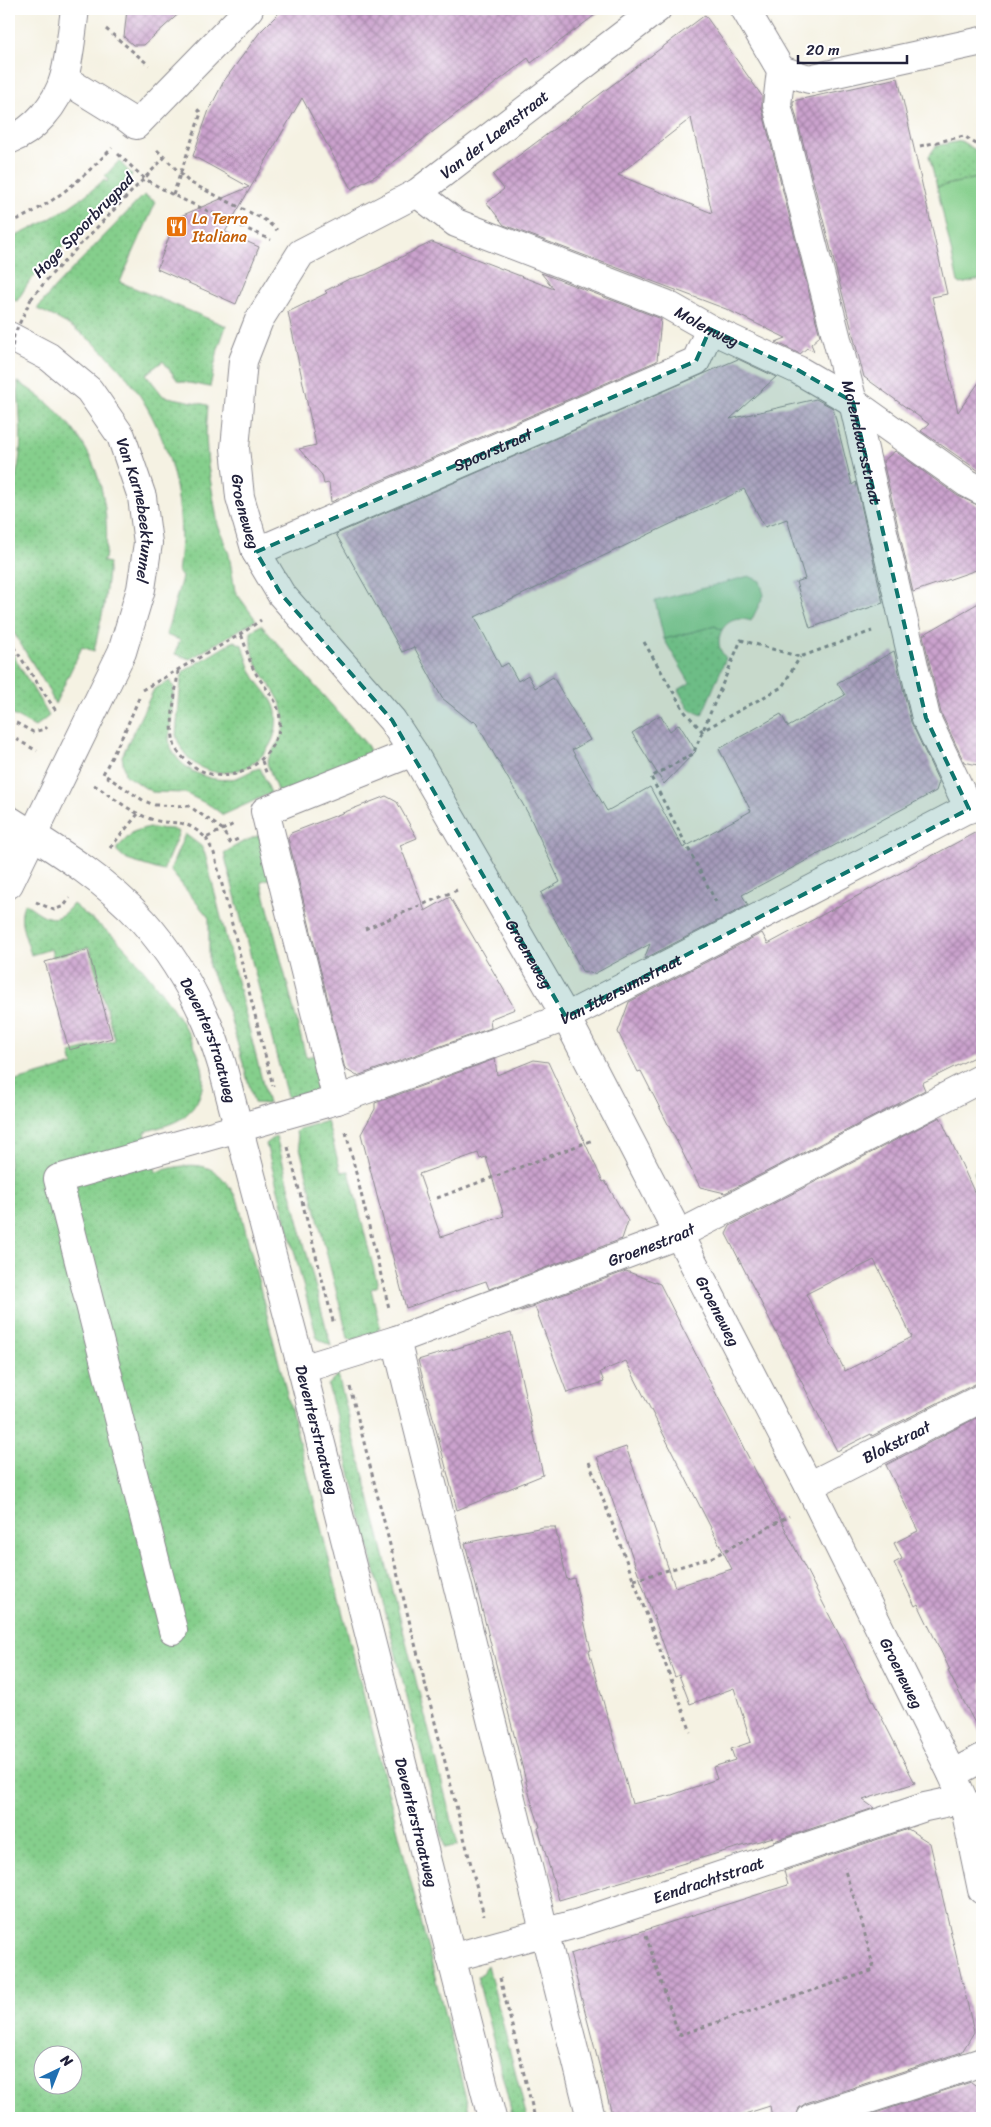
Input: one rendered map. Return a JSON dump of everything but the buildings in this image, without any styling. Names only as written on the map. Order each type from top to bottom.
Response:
[{"type":"street","points":[[9,140],[43,118],[64,79],[75,9]]},
{"type":"street","points":[[64,79],[136,125],[250,9]]},
{"type":"street","name":"Van der Laenstraat","points":[[310,248],[417,193],[657,9]]},
{"type":"street","points":[[745,9],[780,70],[809,79],[982,41]]},
{"type":"street","name":"Molendwarsstraat","points":[[780,70],[777,105],[853,402],[926,718],[975,805]]},
{"type":"street","name":"Molenweg","points":[[417,193],[456,223],[666,304],[710,329],[798,370],[853,402],[967,483],[982,491]]},
{"type":"street","name":"Groeneweg","points":[[310,248],[259,320],[243,361],[235,448],[240,497],[256,552],[287,602],[392,720],[413,752],[566,1017],[812,1494],[952,1774],[963,1799],[982,1890]]},
{"type":"street","name":"Spoorstraat","points":[[256,552],[696,361],[710,329]]},
{"type":"street","name":"Van Karnebeektunnel","points":[[9,336],[48,357],[89,390],[121,436],[142,497],[148,542],[141,590],[122,652],[9,884]]},
{"type":"street","points":[[338,1100],[267,819],[413,752]]},
{"type":"street","name":"Van Ittersumstraat","points":[[173,1630],[58,1179],[338,1100],[566,1017],[975,805]]},
{"type":"street","name":"Deventerstraatweg","points":[[9,820],[89,874],[142,920],[166,949],[186,980],[206,1020],[222,1065],[302,1369],[492,2118]]},
{"type":"street","name":"Groenestraat","points":[[302,1369],[343,1358],[396,1340],[678,1235],[982,1078]]},
{"type":"street","points":[[396,1340],[591,2118]]},
{"type":"street","name":"Blokstraat","points":[[812,1494],[982,1398]]},
{"type":"street","points":[[952,1774],[982,1758]]},
{"type":"street","name":"Eendrachtstraat","points":[[451,1958],[545,1933],[925,1807],[963,1799]]},
{"type":"street","points":[[811,2118],[982,2062]]},
{"type":"path","points":[[101,35],[103,26],[150,66],[144,72]]},
{"type":"path","points":[[173,87],[200,113],[173,195]]},
{"type":"path","points":[[9,223],[50,202],[84,177],[136,125],[180,176],[197,188],[265,220],[310,248]]},
{"type":"path","points":[[920,146],[964,136],[982,148]]},
{"type":"path","name":"Hoge Spoorbrugpad","points":[[9,370],[14,335],[31,299],[50,276],[164,158]]},
{"type":"path","points":[[145,179],[173,195],[310,248]]},
{"type":"path","points":[[9,448],[9,463]]},
{"type":"path","points":[[267,819],[230,842],[222,829],[189,806],[155,804],[144,801],[103,774],[125,731],[143,688],[241,634],[287,602]]},
{"type":"path","points":[[731,932],[651,776],[693,754],[741,640],[800,657],[904,619]]},
{"type":"path","points":[[178,670],[173,715],[174,743],[185,760],[203,773],[217,775],[233,776],[254,766],[262,761],[269,751],[277,737],[280,723],[274,698],[252,666],[241,634]]},
{"type":"path","points":[[9,640],[58,713],[80,740]]},
{"type":"path","points":[[644,642],[685,712],[702,731]]},
{"type":"path","points":[[702,731],[782,687],[800,657]]},
{"type":"path","points":[[138,814],[149,819],[187,824],[206,838],[214,853],[535,2118]]},
{"type":"path","points":[[206,838],[222,829],[267,819]]},
{"type":"path","points":[[365,929],[424,906],[485,877]]},
{"type":"path","points":[[338,1100],[370,1223],[396,1340]]},
{"type":"path","points":[[437,1198],[624,1129]]},
{"type":"path","points":[[589,1462],[691,1732]]},
{"type":"path","points":[[634,1580],[713,1557],[812,1494]]},
{"type":"path","points":[[636,1904],[679,2035],[874,1970],[861,1920],[834,1838]]},
{"type":"highlighted area","points":[[710,329],[798,370],[853,402],[926,718],[969,809],[566,1017],[392,720],[281,594],[256,552],[696,361]]},
{"type":"green space","points":[[961,141],[982,154],[982,177],[937,187],[929,156],[936,146]]},
{"type":"green space","points":[[119,161],[132,175],[29,282],[17,301],[9,299],[9,239],[59,213],[82,198],[104,180],[107,182],[108,180],[105,176]]},
{"type":"green space","points":[[982,177],[982,279],[961,284],[958,282],[937,187]]},
{"type":"green space","points":[[144,195],[156,202],[120,282],[226,326],[218,349],[210,387],[178,381],[163,361],[146,374],[163,396],[208,405],[206,435],[208,466],[218,525],[229,554],[235,591],[256,620],[190,659],[175,654],[180,640],[166,635],[182,577],[178,572],[181,532],[177,492],[167,453],[152,416],[131,382],[104,352],[73,328],[37,309],[55,287]]},
{"type":"green space","points":[[18,382],[41,397],[60,414],[76,433],[88,454],[104,499],[106,552],[105,559],[102,561],[109,563],[104,606],[94,651],[82,647],[55,704],[47,687],[9,625],[9,492],[15,480],[21,438]]},
{"type":"green space","points":[[749,576],[760,581],[764,595],[751,621],[735,620],[728,623],[722,630],[715,626],[664,639],[655,601]]},
{"type":"green space","points":[[261,625],[367,745],[373,756],[279,796],[267,763],[283,730],[283,712],[274,691],[254,659],[251,646],[251,631]]},
{"type":"green space","points":[[715,626],[722,630],[719,644],[726,658],[702,715],[689,709],[678,690],[690,683],[664,639]]},
{"type":"green space","points":[[234,641],[242,645],[253,674],[274,706],[276,712],[275,733],[266,750],[253,763],[236,771],[218,772],[201,767],[186,755],[176,735],[181,680],[183,672]]},
{"type":"green space","points":[[9,648],[49,716],[35,727],[9,713]]},
{"type":"green space","points":[[170,681],[174,688],[169,740],[177,758],[192,771],[221,780],[242,776],[260,768],[271,793],[223,815],[211,806],[185,793],[152,792],[125,775],[122,756],[154,689]]},
{"type":"green space","points":[[145,828],[172,829],[179,832],[163,871],[127,860],[117,851],[117,848],[133,832]]},
{"type":"green space","points":[[185,834],[201,846],[205,854],[268,1104],[254,1103],[229,1013],[209,967],[209,918],[170,870]]},
{"type":"green space","points":[[259,835],[270,879],[261,881],[306,1057],[315,1055],[321,1079],[315,1081],[318,1093],[293,1098],[287,1097],[224,853]]},
{"type":"green space","points":[[25,903],[44,916],[50,917],[61,916],[73,904],[112,935],[137,962],[167,1000],[192,1040],[200,1058],[203,1084],[193,1108],[179,1120],[145,1132],[156,1172],[184,1166],[195,1165],[205,1167],[214,1171],[222,1178],[238,1201],[471,2118],[9,2118],[9,1083],[73,1065],[70,1053],[115,1040],[89,947],[53,957],[51,949],[31,955],[23,929],[22,915]]},
{"type":"green space","points":[[327,1121],[341,1172],[349,1171],[378,1286],[371,1289],[380,1326],[377,1332],[352,1340],[348,1338],[296,1132],[299,1129]]},
{"type":"green space","points":[[276,1136],[331,1346],[317,1338],[266,1144]]},
{"type":"green space","points":[[982,1168],[982,1191],[974,1172]]},
{"type":"green space","points":[[338,1375],[458,1845],[445,1848],[328,1385]]},
{"type":"green space","points":[[488,1966],[527,2118],[513,2118],[477,1976],[481,1975]]},
{"type":"place","name":"La Terra Italiana","points":[[176,227]]}]
